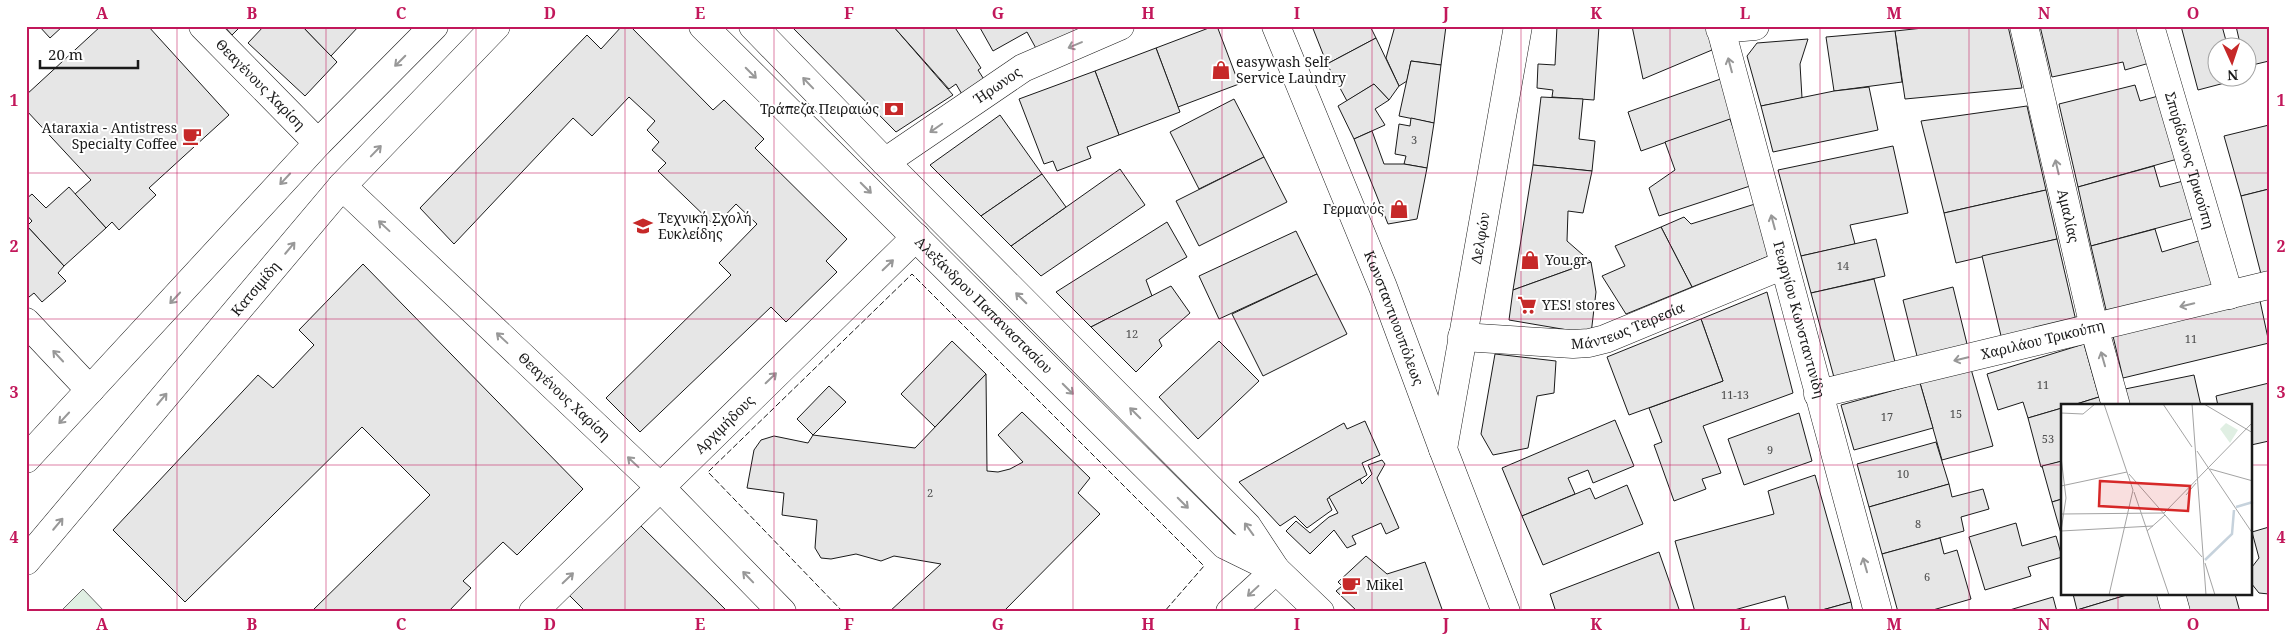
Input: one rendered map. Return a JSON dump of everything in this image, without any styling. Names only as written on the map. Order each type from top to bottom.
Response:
[{"type":"street","name":"Θεαγένους Χαρίση","points":[[203,26],[318,143]]},
{"type":"street","points":[[26,459],[318,143],[434,26]]},
{"type":"street","name":"Κατσιμίδη","points":[[26,561],[342,186],[496,26]]},
{"type":"street","name":"Αλεξάνδρου Παπαναστασίου","points":[[703,26],[1226,545],[1276,570]]},
{"type":"street","name":"Αλεξάνδρου Παπαναστασίου","points":[[753,26],[885,162],[1247,526],[1276,570],[1320,612]]},
{"type":"street","name":"Ήρωνος","points":[[885,162],[1023,68],[1120,26]]},
{"type":"street","name":"Κωνσταντινουπόλεως","points":[[1276,26],[1383,287],[1443,450],[1506,612]]},
{"type":"street","name":"Δελφών","points":[[1443,450],[1518,26]]},
{"type":"street","points":[[1720,28],[1755,26]]},
{"type":"street","name":"Αμαλίας","points":[[2024,26],[2094,327],[2115,404]]},
{"type":"street","name":"Σπυρίδωνος Τρικούπη","points":[[2150,26],[2230,295]]},
{"type":"street","name":"Γεωργίου Κωνσταντινίδη","points":[[1720,28],[1878,612]]},
{"type":"street","name":"Θεαγένους Χαρίση","points":[[342,186],[660,487],[782,612]]},
{"type":"street","name":"Αρχιμήδους","points":[[533,612],[916,237]]},
{"type":"street","name":"Μάντεως Τειρεσία","points":[[1462,337],[1572,344],[1589,343],[1605,339],[1784,265]]},
{"type":"street","name":"Χαριλάου Τρικούπη","points":[[1818,394],[2269,285]]},
{"type":"street","points":[[26,322],[90,390]]},
{"type":"street","points":[[1230,612],[1276,570]]},
{"type":"street","points":[[2172,596],[2176,612]]},
{"type":"green space","points":[[83,589],[105,612],[60,612]]},
{"type":"building","points":[[39,26],[63,26],[50,38]]},
{"type":"building","points":[[101,26],[148,26],[229,115],[149,188],[156,195],[119,230],[112,222],[106,228],[75,194],[91,180],[26,110],[26,95]]},
{"type":"building","points":[[224,26],[241,26],[232,35]]},
{"type":"building","points":[[264,26],[302,26],[337,62],[305,96],[248,43]]},
{"type":"building","points":[[302,26],[359,26],[331,56]]},
{"type":"building","points":[[622,26],[630,26],[713,110],[724,100],[764,139],[755,148],[847,239],[826,261],[837,272],[786,322],[771,307],[640,432],[606,398],[731,275],[719,263],[757,224],[736,204],[715,226],[658,171],[666,163],[652,150],[659,142],[647,130],[655,121],[629,97],[592,136],[573,118],[454,244],[420,208],[587,35],[601,49]]},
{"type":"building","points":[[791,26],[893,26],[953,95],[896,132]]},
{"type":"building","points":[[893,26],[954,26],[981,68],[978,70],[985,81],[963,96],[956,84],[949,89]]},
{"type":"building","points":[[979,26],[1076,26],[1078,30],[1038,52],[1027,32],[993,51]]},
{"type":"building","points":[[1217,26],[1239,84],[1178,107],[1156,48]]},
{"type":"building","points":[[1312,26],[1370,26],[1376,38],[1327,64]]},
{"type":"building","points":[[1395,26],[1446,26],[1441,65],[1411,61],[1407,81],[1399,86],[1386,58]]},
{"type":"building","points":[[1557,26],[1599,26],[1594,100],[1552,97],[1553,90],[1537,88],[1538,64],[1555,65]]},
{"type":"building","points":[[1632,26],[1707,26],[1712,50],[1643,79]]},
{"type":"building","points":[[1942,26],[2008,26],[2022,88],[1905,99],[1895,31]]},
{"type":"building","points":[[2040,26],[2142,26],[2153,62],[2125,70],[2123,62],[2052,77]]},
{"type":"building","points":[[2181,26],[2222,26],[2225,38],[2208,38],[2208,87],[2198,90]]},
{"type":"building","points":[[2236,26],[2269,26],[2269,61],[2258,64],[2258,38],[2239,38]]},
{"type":"building","points":[[1895,31],[1902,82],[1834,91],[1826,37]]},
{"type":"building","points":[[1376,38],[1399,86],[1389,100],[1374,84],[1347,101],[1327,64]]},
{"type":"building","points":[[1808,39],[1800,64],[1802,98],[1761,106],[1747,56],[1757,43]]},
{"type":"building","points":[[1156,48],[1180,112],[1119,135],[1095,71]]},
{"type":"building","points":[[1411,61],[1441,65],[1434,123],[1399,116]]},
{"type":"building","points":[[1095,71],[1119,135],[1087,147],[1091,158],[1057,171],[1053,161],[1044,164],[1019,99]]},
{"type":"building","points":[[1726,77],[1740,116],[1641,151],[1628,112]]},
{"type":"building","points":[[1374,84],[1389,100],[1375,109],[1385,125],[1354,139],[1338,106]]},
{"type":"building","points":[[2135,85],[2140,101],[2162,95],[2181,158],[2078,187],[2059,104]]},
{"type":"building","points":[[1869,87],[1878,130],[1773,152],[1761,106],[1834,91]]},
{"type":"building","points":[[1541,97],[1583,99],[1579,139],[1595,141],[1592,171],[1533,165]]},
{"type":"building","points":[[1234,99],[1264,157],[1199,189],[1170,132]]},
{"type":"building","points":[[2027,106],[2046,190],[1944,213],[1921,121]]},
{"type":"building","points":[[1000,115],[1042,174],[981,216],[930,165]]},
{"type":"building","points":[[1411,118],[1434,123],[1427,168],[1404,164],[1406,156],[1395,154],[1399,124],[1410,126]]},
{"type":"building","points":[[1730,119],[1753,185],[1659,216],[1649,188],[1675,170],[1665,142]]},
{"type":"building","points":[[2269,125],[2269,189],[2241,196],[2224,136]]},
{"type":"building","points":[[1372,131],[1384,164],[1404,164],[1427,168],[1417,219],[1388,224],[1354,139]]},
{"type":"building","points":[[1893,146],[1908,213],[1850,225],[1855,244],[1801,256],[1778,170]]},
{"type":"building","points":[[1264,157],[1287,202],[1199,246],[1176,201]]},
{"type":"building","points":[[1533,165],[1592,171],[1583,213],[1568,211],[1567,241],[1591,262],[1513,290]]},
{"type":"building","points":[[2154,166],[2160,187],[2187,180],[2198,217],[2091,246],[2078,187]]},
{"type":"building","points":[[1120,169],[1145,205],[1041,276],[1011,246]]},
{"type":"building","points":[[1042,174],[1066,207],[1011,246],[981,216]]},
{"type":"building","points":[[69,187],[106,228],[64,266],[27,226],[32,221],[26,214],[26,199],[32,194],[46,208]]},
{"type":"building","points":[[2269,189],[2269,272],[2261,274],[2241,196]]},
{"type":"building","points":[[2046,190],[2057,239],[1956,263],[1944,213]]},
{"type":"building","points":[[1755,204],[1769,256],[1692,287],[1661,227],[1684,217],[1691,224]]},
{"type":"building","points":[[1167,222],[1187,257],[1146,280],[1152,296],[1091,327],[1056,292]]},
{"type":"building","points":[[26,225],[64,266],[58,273],[66,281],[42,302],[34,293],[29,297],[26,293]]},
{"type":"building","points":[[1661,227],[1692,287],[1626,314],[1602,276],[1625,266],[1615,246]]},
{"type":"building","points":[[2155,229],[2162,252],[2205,239],[2219,285],[2107,314],[2091,246]]},
{"type":"building","points":[[1296,231],[1317,274],[1219,319],[1199,276]]},
{"type":"building","points":[[1876,239],[1885,276],[1811,293],[1801,256]]},
{"type":"building","points":[[2057,239],[2076,321],[2002,340],[1982,256]]},
{"type":"building","points":[[1591,262],[1596,292],[1591,334],[1509,320],[1513,290]]},
{"type":"building","points":[[363,264],[583,489],[517,555],[503,542],[463,581],[471,588],[448,612],[311,612],[430,495],[362,427],[185,602],[113,530],[258,375],[273,388],[314,345],[299,330]]},
{"type":"building","points":[[1317,274],[1347,334],[1263,376],[1232,314]]},
{"type":"building","points":[[1874,279],[1896,366],[1835,381],[1811,293]]},
{"type":"building","points":[[1171,286],[1190,313],[1159,340],[1162,346],[1136,372],[1091,327]]},
{"type":"building","points":[[1953,287],[1968,348],[1918,360],[1903,300]]},
{"type":"building","points":[[1767,292],[1793,393],[1703,426],[1721,473],[1702,479],[1706,489],[1674,501],[1654,445],[1662,442],[1649,408],[1723,381],[1701,319]]},
{"type":"building","points":[[2259,296],[2269,343],[2123,378],[2112,332]]},
{"type":"building","points":[[1701,319],[1723,381],[1629,415],[1607,357]]},
{"type":"building","points":[[952,341],[986,374],[935,427],[901,394]]},
{"type":"building","points":[[1219,341],[1259,381],[1198,439],[1159,397]]},
{"type":"building","points":[[2084,344],[2099,397],[2076,404],[2061,404],[2061,408],[2028,418],[2023,402],[1998,410],[1987,374]]},
{"type":"building","points":[[1495,354],[1556,361],[1554,393],[1537,396],[1528,448],[1493,455],[1481,434]]},
{"type":"building","points":[[1971,369],[1993,446],[1942,460],[1920,383]]},
{"type":"building","points":[[986,374],[987,471],[998,472],[1010,469],[1023,462],[998,435],[1022,412],[1090,478],[1078,493],[1100,514],[1003,612],[889,612],[941,564],[894,556],[881,561],[856,554],[831,559],[821,558],[815,548],[817,520],[782,515],[784,493],[747,488],[754,450],[761,440],[774,436],[808,443],[813,435],[915,448]]},
{"type":"building","points":[[2194,375],[2201,404],[2129,404],[2125,389]]},
{"type":"building","points":[[1920,383],[1933,428],[1854,450],[1841,405]]},
{"type":"building","points":[[2269,383],[2269,441],[2252,445],[2252,404],[2218,404],[2216,396]]},
{"type":"building","points":[[829,386],[846,402],[813,435],[797,419]]},
{"type":"building","points":[[2099,397],[2101,404],[2076,404]]},
{"type":"building","points":[[2061,408],[2061,461],[2041,467],[2028,418]]},
{"type":"building","points":[[1799,413],[1812,461],[1744,485],[1728,439]]},
{"type":"building","points":[[1615,420],[1634,466],[1593,483],[1588,470],[1568,478],[1575,494],[1522,516],[1502,468]]},
{"type":"building","points":[[1365,421],[1380,455],[1362,463],[1367,475],[1327,499],[1332,510],[1307,528],[1295,516],[1280,526],[1239,482],[1344,423],[1347,429]]},
{"type":"building","points":[[1936,442],[1949,484],[1869,507],[1857,464]]},
{"type":"building","points":[[1382,460],[1385,464],[1377,478],[1399,528],[1386,534],[1381,523],[1352,536],[1356,544],[1347,548],[1334,530],[1310,554],[1286,531],[1296,521],[1310,533],[1329,517],[1338,513],[1329,497],[1360,479],[1362,484],[1372,474],[1368,465]]},
{"type":"building","points":[[2061,461],[2061,499],[2052,502],[2042,466]]},
{"type":"building","points":[[1815,475],[1851,602],[1815,612],[1789,612],[1785,596],[1727,612],[1695,612],[1675,541],[1774,514],[1768,491]]},
{"type":"building","points":[[1949,484],[1952,497],[1983,489],[1989,509],[1961,517],[1964,531],[1882,554],[1869,507]]},
{"type":"building","points":[[1627,485],[1643,524],[1543,565],[1522,516],[1590,488],[1595,499]]},
{"type":"building","points":[[2061,499],[2061,534],[2052,502]]},
{"type":"building","points":[[2016,523],[2022,546],[2056,536],[2061,557],[2028,567],[2031,576],[1985,590],[1969,537]]},
{"type":"building","points":[[640,525],[728,612],[586,612],[569,595]]},
{"type":"building","points":[[2269,527],[2269,594],[2259,593],[2252,584],[2252,567],[2259,558],[2252,532]]},
{"type":"building","points":[[1940,538],[1944,554],[1957,550],[1971,599],[1926,612],[1898,612],[1882,554]]},
{"type":"building","points":[[1659,552],[1680,612],[1556,612],[1550,594]]},
{"type":"building","points":[[1366,556],[1387,574],[1425,562],[1443,612],[1358,612],[1336,591],[1342,586],[1338,582]]},
{"type":"building","points":[[2074,596],[2123,596],[2077,610]]},
{"type":"building","points":[[2123,596],[2159,596],[2163,612],[2078,612],[2077,610]]},
{"type":"building","points":[[2186,596],[2236,596],[2240,612],[2190,612]]},
{"type":"building","points":[[2053,597],[2057,612],[2003,612]]},
{"type":"building","points":[[1851,602],[1853,612],[1815,612]]},
{"type":"fence","points":[[843,612],[708,472],[912,274],[1204,566],[1164,612]]},
{"type":"place","name":"easywash Self Service Laundry","points":[[1221,70]]},
{"type":"place","name":"Τράπεζα Πειραιώς","points":[[894,109]]},
{"type":"place","name":"Ataraxia - Antistress Specialty Coffee","points":[[192,136]]},
{"type":"place","name":"Γερμανός","points":[[1399,209]]},
{"type":"place","name":"Τεχνική Σχολή Ευκλείδης","points":[[643,226]]},
{"type":"place","name":"You.gr","points":[[1530,260]]},
{"type":"place","name":"YES! stores","points":[[1527,305]]},
{"type":"place","name":"Mikel","points":[[1351,585]]}]
